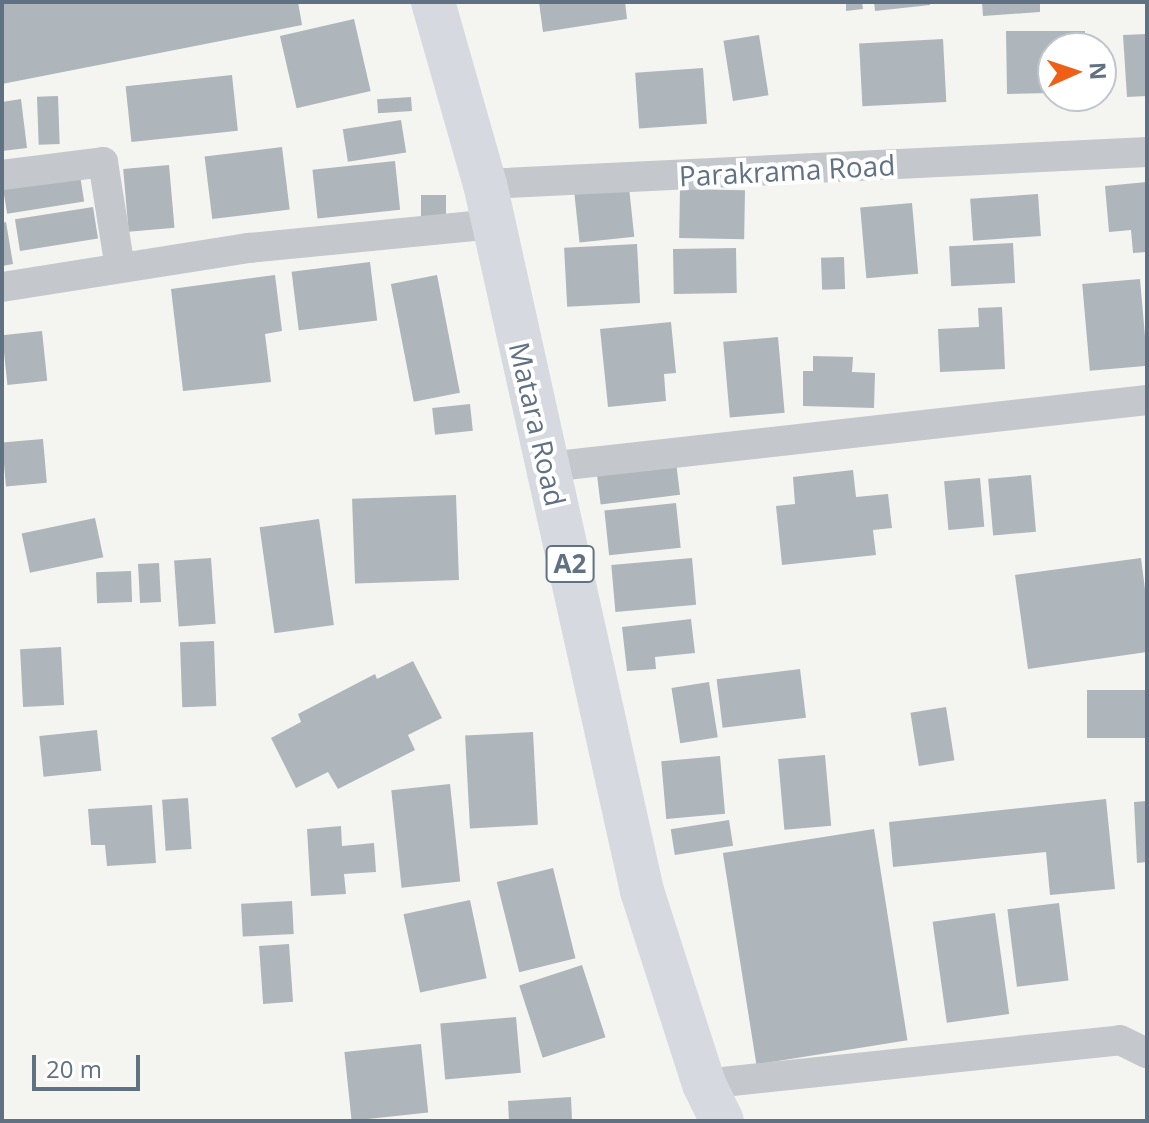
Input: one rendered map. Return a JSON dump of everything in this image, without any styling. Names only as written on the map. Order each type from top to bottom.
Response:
[{"type":"highway","name":"Matara Road","points":[[433,2],[490,204],[642,891],[713,1102]]},
{"type":"street","name":"Parakrama Road","points":[[2,287],[249,248],[490,204],[1147,152]]},
{"type":"street","points":[[2,175],[103,162],[120,268]]},
{"type":"street","points":[[548,467],[1147,400]]},
{"type":"street","points":[[713,1102],[1120,1040],[1147,1053]]},
{"type":"building","points":[[2,2],[298,2],[302,25],[2,84]]},
{"type":"building","points":[[539,2],[625,2],[627,19],[543,32]]},
{"type":"building","points":[[846,2],[862,2],[863,9],[846,11]]},
{"type":"building","points":[[874,2],[930,2],[930,5],[875,11]]},
{"type":"building","points":[[982,2],[1040,2],[1040,12],[983,16]]},
{"type":"building","points":[[354,19],[371,91],[297,108],[280,36]]},
{"type":"building","points":[[1006,31],[1085,31],[1037,32],[1037,93],[1007,94]]},
{"type":"building","points":[[1147,34],[1147,96],[1127,97],[1123,35]]},
{"type":"building","points":[[759,35],[769,95],[733,101],[723,41]]},
{"type":"building","points":[[943,39],[946,102],[862,106],[859,43]]},
{"type":"building","points":[[703,68],[707,124],[639,129],[635,73]]},
{"type":"building","points":[[232,75],[238,131],[131,142],[126,86]]},
{"type":"building","points":[[58,96],[60,144],[39,145],[37,97]]},
{"type":"building","points":[[411,97],[412,111],[378,113],[377,99]]},
{"type":"building","points":[[21,99],[27,148],[2,151],[2,102]]},
{"type":"building","points":[[401,120],[406,153],[348,162],[343,129]]},
{"type":"building","points":[[282,147],[290,210],[212,219],[205,157]]},
{"type":"building","points":[[395,161],[400,210],[318,218],[312,170]]},
{"type":"building","points":[[169,165],[174,228],[129,232],[123,169]]},
{"type":"building","points":[[79,169],[84,202],[7,214],[2,181]]},
{"type":"building","points":[[1147,182],[1147,252],[1133,253],[1131,230],[1109,232],[1105,186]]},
{"type":"building","points":[[629,187],[634,237],[580,242],[574,193]]},
{"type":"building","points":[[680,189],[745,190],[744,239],[679,238]]},
{"type":"building","points":[[1038,194],[1041,236],[973,241],[970,199]]},
{"type":"building","points":[[421,195],[446,195],[446,217],[421,217]]},
{"type":"building","points":[[912,203],[918,274],[866,278],[860,208]]},
{"type":"building","points":[[93,207],[98,239],[20,251],[15,219]]},
{"type":"building","points":[[6,222],[13,264],[2,266],[2,223]]},
{"type":"building","points":[[1013,243],[1015,283],[951,286],[949,246]]},
{"type":"building","points":[[637,244],[640,303],[567,307],[564,248]]},
{"type":"building","points":[[736,248],[737,293],[674,294],[673,249]]},
{"type":"building","points":[[844,257],[845,289],[822,290],[821,258]]},
{"type":"building","points":[[370,262],[377,321],[299,330],[292,272]]},
{"type":"building","points":[[275,275],[282,331],[265,334],[271,382],[183,391],[171,289]]},
{"type":"building","points":[[437,275],[460,393],[414,402],[391,284]]},
{"type":"building","points":[[1140,279],[1147,366],[1090,371],[1082,284]]},
{"type":"building","points":[[1002,307],[1005,369],[940,372],[938,329],[979,327],[978,308]]},
{"type":"building","points":[[671,322],[676,373],[664,374],[666,401],[608,407],[600,329]]},
{"type":"building","points":[[42,331],[47,381],[7,385],[2,335]]},
{"type":"building","points":[[778,337],[785,413],[730,418],[723,342]]},
{"type":"building","points":[[813,356],[853,357],[852,372],[875,373],[874,408],[803,406],[803,371],[813,371]]},
{"type":"building","points":[[470,404],[473,431],[435,435],[432,408]]},
{"type":"building","points":[[43,439],[47,483],[6,486],[2,443]]},
{"type":"building","points":[[676,462],[680,495],[601,505],[597,472]]},
{"type":"building","points":[[853,470],[856,497],[888,494],[892,528],[873,530],[876,555],[782,565],[776,506],[795,504],[793,477]]},
{"type":"building","points":[[1031,475],[1036,532],[993,536],[988,479]]},
{"type":"building","points":[[980,478],[984,527],[948,530],[944,481]]},
{"type":"building","points":[[456,495],[459,580],[355,584],[352,499]]},
{"type":"building","points":[[676,503],[681,548],[609,555],[604,511]]},
{"type":"building","points":[[95,518],[103,557],[30,573],[22,534]]},
{"type":"building","points":[[319,519],[334,625],[274,633],[260,527]]},
{"type":"building","points":[[211,558],[216,624],[179,626],[174,561]]},
{"type":"building","points":[[692,558],[696,605],[615,612],[611,565]]},
{"type":"building","points":[[1141,558],[1147,605],[1147,652],[1028,669],[1015,575]]},
{"type":"building","points":[[159,563],[161,602],[140,603],[138,564]]},
{"type":"building","points":[[131,571],[132,602],[97,603],[96,572]]},
{"type":"building","points":[[691,619],[695,653],[655,657],[656,669],[627,671],[622,627]]},
{"type":"building","points":[[214,641],[216,706],[182,707],[180,642]]},
{"type":"building","points":[[61,647],[64,705],[23,707],[20,649]]},
{"type":"building","points":[[413,661],[442,718],[408,735],[415,750],[338,789],[328,772],[296,788],[271,738],[301,722],[298,714],[375,674],[377,679]]},
{"type":"building","points":[[800,669],[806,718],[723,728],[717,679]]},
{"type":"building","points":[[709,682],[718,737],[680,743],[671,688]]},
{"type":"building","points":[[1087,690],[1147,690],[1147,738],[1087,738]]},
{"type":"building","points":[[946,707],[954,760],[919,766],[910,713]]},
{"type":"building","points":[[97,730],[101,771],[44,777],[39,736]]},
{"type":"building","points":[[533,732],[538,825],[470,828],[465,736]]},
{"type":"building","points":[[825,755],[831,826],[784,830],[778,759]]},
{"type":"building","points":[[720,756],[725,814],[666,819],[661,761]]},
{"type":"building","points":[[450,784],[460,881],[402,888],[391,790]]},
{"type":"building","points":[[188,798],[192,849],[166,851],[162,800]]},
{"type":"building","points":[[1106,799],[1115,889],[1050,895],[1046,852],[893,867],[889,822]]},
{"type":"building","points":[[1147,801],[1147,862],[1137,863],[1134,802]]},
{"type":"building","points":[[152,805],[156,863],[107,866],[105,845],[91,845],[88,809]]},
{"type":"building","points":[[729,820],[733,846],[675,855],[671,829]]},
{"type":"building","points":[[341,826],[342,846],[374,843],[376,872],[344,874],[346,894],[311,896],[307,829]]},
{"type":"building","points":[[874,829],[907,1040],[756,1064],[723,853]]},
{"type":"building","points":[[553,868],[575,958],[519,972],[497,882]]},
{"type":"building","points":[[470,900],[487,978],[420,992],[403,914]]},
{"type":"building","points":[[292,901],[294,934],[243,937],[241,904]]},
{"type":"building","points":[[1059,903],[1069,980],[1017,987],[1007,909]]},
{"type":"building","points":[[995,913],[1009,1014],[947,1023],[933,922]]},
{"type":"building","points":[[289,944],[293,1002],[263,1004],[259,946]]},
{"type":"building","points":[[582,965],[605,1037],[543,1058],[519,985]]},
{"type":"building","points":[[516,1017],[521,1073],[445,1079],[440,1024]]},
{"type":"building","points":[[421,1044],[428,1113],[352,1121],[344,1052]]},
{"type":"building","points":[[571,1097],[572,1121],[509,1121],[508,1101]]}]
